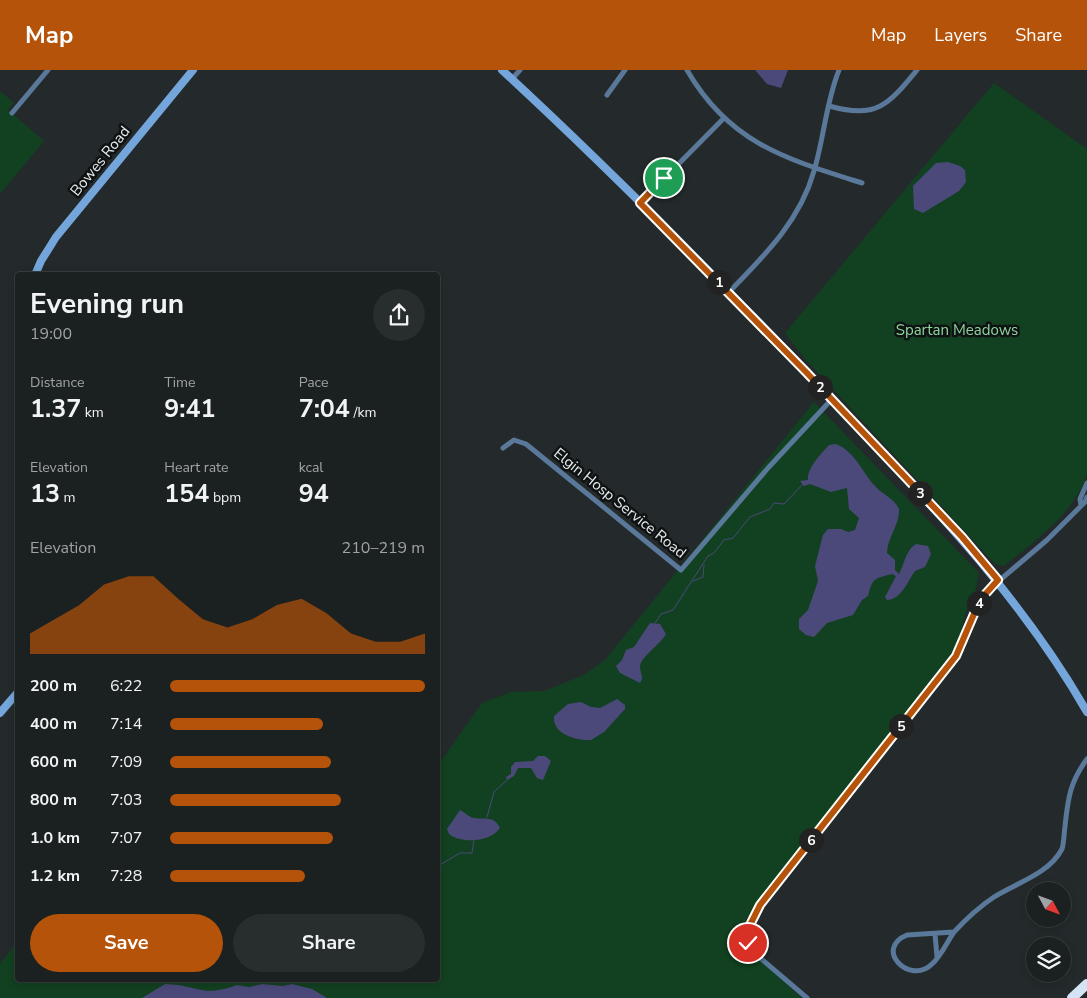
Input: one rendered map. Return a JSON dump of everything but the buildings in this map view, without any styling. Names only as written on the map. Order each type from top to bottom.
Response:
[{"type":"highway","points":[[1072,998],[1087,984]]},
{"type":"main road","name":"Bowes Road","points":[[36,272],[56,237],[193,70]]},
{"type":"main road","points":[[502,70],[729,292],[962,537],[1027,618],[1087,712]]},
{"type":"main road","points":[[0,713],[15,696]]},
{"type":"street","points":[[12,113],[48,70]]},
{"type":"street","points":[[512,79],[520,70]]},
{"type":"street","points":[[607,95],[625,70]]},
{"type":"street","points":[[687,70],[703,94],[724,118],[766,149],[815,169],[862,183]]},
{"type":"street","points":[[729,292],[779,240],[794,217],[815,169],[828,106],[839,70]]},
{"type":"street","points":[[828,106],[863,111],[882,106],[895,96],[917,70]]},
{"type":"street","points":[[640,203],[724,118]]},
{"type":"street","name":"Elgin Hosp Service Road","points":[[503,448],[514,440],[526,444],[681,570],[768,468],[832,399]]},
{"type":"street","points":[[1081,505],[1080,499],[1087,483]]},
{"type":"street","points":[[807,998],[759,957],[748,943],[749,927],[753,915],[956,656],[980,600],[998,580],[1047,540],[1087,497]]},
{"type":"street","points":[[954,932],[907,935],[900,938],[893,951],[895,960],[899,966],[909,970],[924,969],[932,965],[954,932],[972,913],[995,896],[1021,883],[1050,864],[1062,848],[1068,793],[1078,771],[1087,758]]},
{"type":"street","points":[[935,934],[937,957]]},
{"type":"green space","name":"Spartan Meadows","points":[[994,83],[1087,149],[1087,476],[1072,503],[1052,526],[1004,566],[995,564],[806,360],[785,333]]},
{"type":"green space","points":[[0,91],[14,103],[8,110],[44,141],[0,194]]},
{"type":"green space","points":[[814,402],[979,573],[976,589],[967,608],[957,647],[746,919],[745,947],[802,998],[0,998],[0,964],[15,945],[15,982],[440,982],[440,762],[482,703],[511,692],[544,691],[584,675],[605,660]]},
{"type":"shaded area","points":[[755,70],[788,70],[781,88],[767,84]]},
{"type":"shaded area","points":[[948,162],[965,170],[966,182],[959,191],[923,213],[914,209],[913,186],[936,163]]},
{"type":"shaded area","points":[[836,444],[849,452],[871,481],[899,509],[898,520],[889,542],[887,553],[895,560],[895,570],[899,574],[907,554],[916,544],[928,546],[931,554],[925,567],[915,571],[897,597],[887,600],[885,597],[896,576],[892,574],[878,578],[873,582],[868,596],[862,600],[853,615],[827,623],[814,637],[806,635],[799,629],[799,619],[808,610],[818,581],[815,566],[823,535],[828,529],[841,529],[848,532],[855,530],[859,518],[849,509],[847,488],[831,492],[810,484],[804,486],[800,481],[808,480],[812,466],[819,457],[829,445]]},
{"type":"shaded area","points":[[650,623],[660,624],[666,634],[643,659],[640,667],[642,679],[640,683],[620,673],[616,666],[622,660],[626,650],[634,647]]},
{"type":"shaded area","points":[[617,699],[625,705],[625,709],[604,732],[591,740],[572,738],[561,732],[554,722],[554,716],[568,704],[581,702],[591,707],[600,708]]},
{"type":"shaded area","points":[[538,756],[545,756],[551,761],[543,780],[537,778],[531,768],[518,768],[514,776],[507,780],[506,777],[511,774],[511,767],[515,762],[533,761]]},
{"type":"shaded area","points":[[460,810],[472,817],[495,821],[500,828],[496,833],[483,839],[468,840],[454,837],[449,834],[447,829]]},
{"type":"shaded area","points":[[165,984],[207,991],[225,989],[237,985],[249,987],[262,984],[283,986],[292,984],[312,989],[327,998],[142,998]]},
{"type":"waterway","points":[[655,623],[661,614],[673,610],[708,556],[714,553],[724,540],[733,538],[750,517],[770,509],[774,503],[784,504],[803,484]]},
{"type":"waterway","points":[[693,581],[703,577],[704,565]]},
{"type":"waterway","points":[[487,817],[494,792],[507,780]]},
{"type":"waterway","points":[[440,865],[460,853],[472,853],[474,839]]},
{"type":"route","points":[[664,178],[640,203],[806,372],[962,537],[998,580],[980,600],[956,656],[753,915],[749,927],[748,943]]}]
